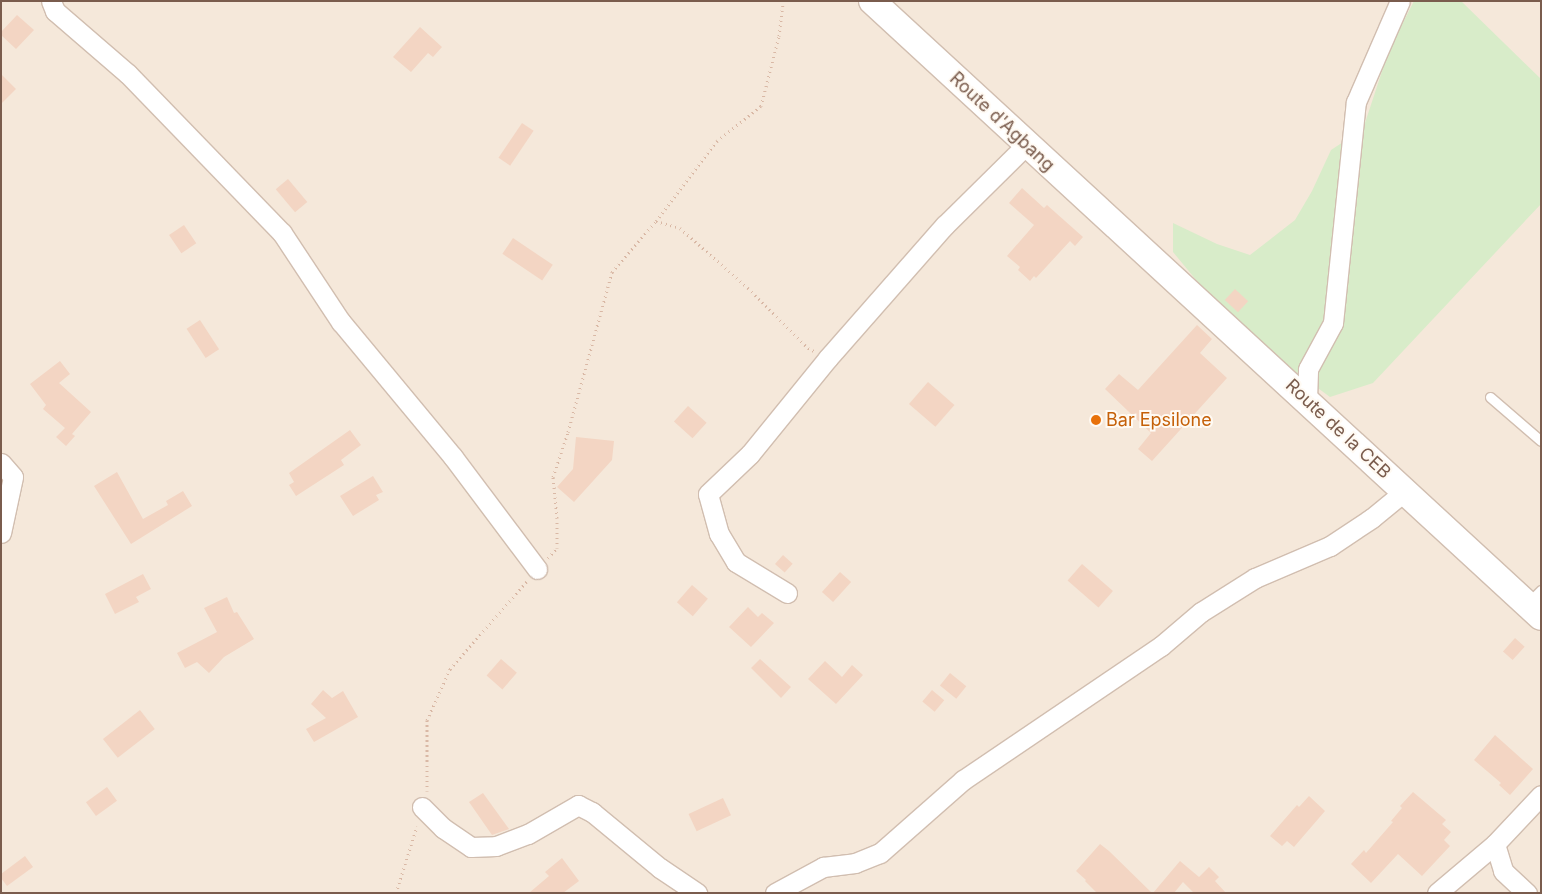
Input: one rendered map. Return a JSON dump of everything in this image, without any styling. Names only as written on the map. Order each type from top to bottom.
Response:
[{"type":"main road","name":"Route d'Agbang","points":[[872,1],[1026,145],[1133,241]]},
{"type":"main road","name":"Route de la CEB","points":[[1133,241],[1405,491],[1536,604]]},
{"type":"street","points":[[51,1],[56,10],[128,74],[282,233],[341,322],[453,457],[537,569]]},
{"type":"street","points":[[1307,400],[1308,369],[1333,323],[1356,102],[1400,1]]},
{"type":"street","points":[[787,592],[736,562],[719,534],[708,494],[750,454],[828,358],[945,226],[1026,145]]},
{"type":"street","points":[[1,464],[13,477],[1,533]]},
{"type":"street","points":[[775,893],[823,867],[856,863],[880,853],[963,780],[1161,646],[1201,612],[1255,578],[1330,546],[1372,518],[1405,491]]},
{"type":"street","points":[[1437,893],[1495,844],[1541,795]]},
{"type":"street","points":[[422,807],[442,828],[471,847],[496,846],[528,834],[578,805],[592,812],[660,868],[698,893]]},
{"type":"street","points":[[1495,844],[1503,871],[1527,893]]},
{"type":"lane","points":[[1490,396],[1541,441]]},
{"type":"path","points":[[396,893],[427,793],[427,720],[450,669],[557,548],[557,518],[553,477],[568,432],[612,272],[656,221],[718,141],[761,106],[778,36],[782,1]]},
{"type":"path","points":[[656,221],[680,228],[748,288],[808,348],[828,358]]},
{"type":"shaded area","points":[[1,1],[1541,1],[1541,893],[1,893]]},
{"type":"green space","points":[[1414,1],[1461,1],[1541,79],[1541,204],[1373,383],[1330,397],[1276,357],[1220,309],[1173,252],[1173,223],[1217,244],[1250,255],[1295,220],[1312,191],[1331,150],[1363,129],[1389,50]]},
{"type":"building","points":[[17,15],[34,30],[16,49],[1,35],[1,32]]},
{"type":"building","points":[[420,27],[442,47],[433,57],[428,53],[411,72],[393,57]]},
{"type":"building","points":[[1,74],[16,89],[1,104]]},
{"type":"building","points":[[522,123],[534,131],[510,166],[499,158]]},
{"type":"building","points":[[288,179],[307,202],[295,212],[276,189]]},
{"type":"building","points":[[1022,188],[1044,208],[1047,205],[1083,237],[1075,246],[1070,241],[1036,278],[1034,276],[1030,281],[1018,270],[1020,267],[1007,256],[1034,225],[1009,203]]},
{"type":"building","points":[[184,225],[196,243],[181,253],[169,235]]},
{"type":"building","points":[[513,238],[553,265],[542,281],[502,254]]},
{"type":"building","points":[[1235,289],[1248,301],[1238,312],[1225,300]]},
{"type":"building","points":[[200,320],[219,349],[206,358],[187,329]]},
{"type":"building","points":[[1197,325],[1212,339],[1200,353],[1227,378],[1152,461],[1138,449],[1151,433],[1105,389],[1119,374],[1138,390]]},
{"type":"building","points":[[60,361],[70,374],[59,383],[91,412],[72,434],[75,436],[66,446],[56,437],[65,428],[43,409],[46,405],[30,384]]},
{"type":"building","points":[[928,382],[954,405],[935,427],[909,404]]},
{"type":"building","points":[[688,406],[707,423],[693,438],[674,422]]},
{"type":"building","points":[[350,430],[361,445],[341,460],[344,465],[296,496],[289,485],[294,482],[289,473]]},
{"type":"building","points":[[576,437],[614,441],[612,460],[574,502],[557,487],[573,469]]},
{"type":"building","points":[[117,472],[143,519],[168,505],[166,501],[183,491],[192,506],[131,544],[94,486]]},
{"type":"building","points":[[373,476],[383,492],[376,495],[379,500],[353,516],[340,496]]},
{"type":"building","points":[[783,555],[793,564],[785,573],[775,564]]},
{"type":"building","points":[[1082,564],[1113,591],[1099,608],[1068,581]]},
{"type":"building","points":[[840,572],[851,582],[833,602],[822,592]]},
{"type":"building","points":[[143,574],[151,589],[136,597],[139,602],[115,614],[105,594]]},
{"type":"building","points":[[692,585],[708,599],[693,616],[677,602]]},
{"type":"building","points":[[227,597],[234,613],[237,612],[254,639],[224,657],[209,673],[197,662],[185,668],[177,653],[217,632],[204,608]]},
{"type":"building","points":[[748,607],[758,617],[762,613],[774,623],[751,647],[729,627]]},
{"type":"building","points":[[1515,638],[1525,647],[1513,660],[1503,651]]},
{"type":"building","points":[[501,659],[517,673],[502,689],[487,676]]},
{"type":"building","points":[[760,659],[791,687],[781,698],[751,668]]},
{"type":"building","points":[[825,661],[842,677],[852,665],[863,675],[836,704],[808,679]]},
{"type":"building","points":[[950,673],[966,686],[956,699],[940,685]]},
{"type":"building","points":[[323,690],[332,698],[343,691],[358,717],[314,742],[306,729],[326,718],[311,704]]},
{"type":"building","points":[[932,690],[944,700],[935,712],[922,701]]},
{"type":"building","points":[[140,710],[155,729],[118,758],[103,739]]},
{"type":"building","points":[[1495,735],[1533,769],[1510,795],[1499,785],[1501,783],[1474,760]]},
{"type":"building","points":[[107,787],[117,801],[96,816],[86,802]]},
{"type":"building","points":[[1413,792],[1446,820],[1442,824],[1451,832],[1444,840],[1450,846],[1422,876],[1398,854],[1371,883],[1351,864],[1364,850],[1366,853],[1393,822],[1391,821],[1402,808],[1400,806]]},
{"type":"building","points":[[483,793],[509,829],[492,835],[469,802]]},
{"type":"building","points":[[1309,796],[1325,811],[1294,847],[1287,841],[1282,846],[1270,836],[1297,805],[1299,807]]},
{"type":"building","points":[[723,798],[731,815],[697,831],[689,814]]},
{"type":"building","points":[[1100,844],[1152,893],[1097,893],[1076,871]]},
{"type":"building","points":[[25,856],[33,867],[7,886],[1,878],[1,874]]},
{"type":"building","points":[[562,858],[579,881],[563,893],[529,893],[549,876],[545,872]]},
{"type":"building","points":[[1180,861],[1199,877],[1209,867],[1219,877],[1215,881],[1226,893],[1194,893],[1183,882],[1174,893],[1153,893]]},
{"type":"place","name":"Bar Epsilone","points":[[1096,420]]}]
